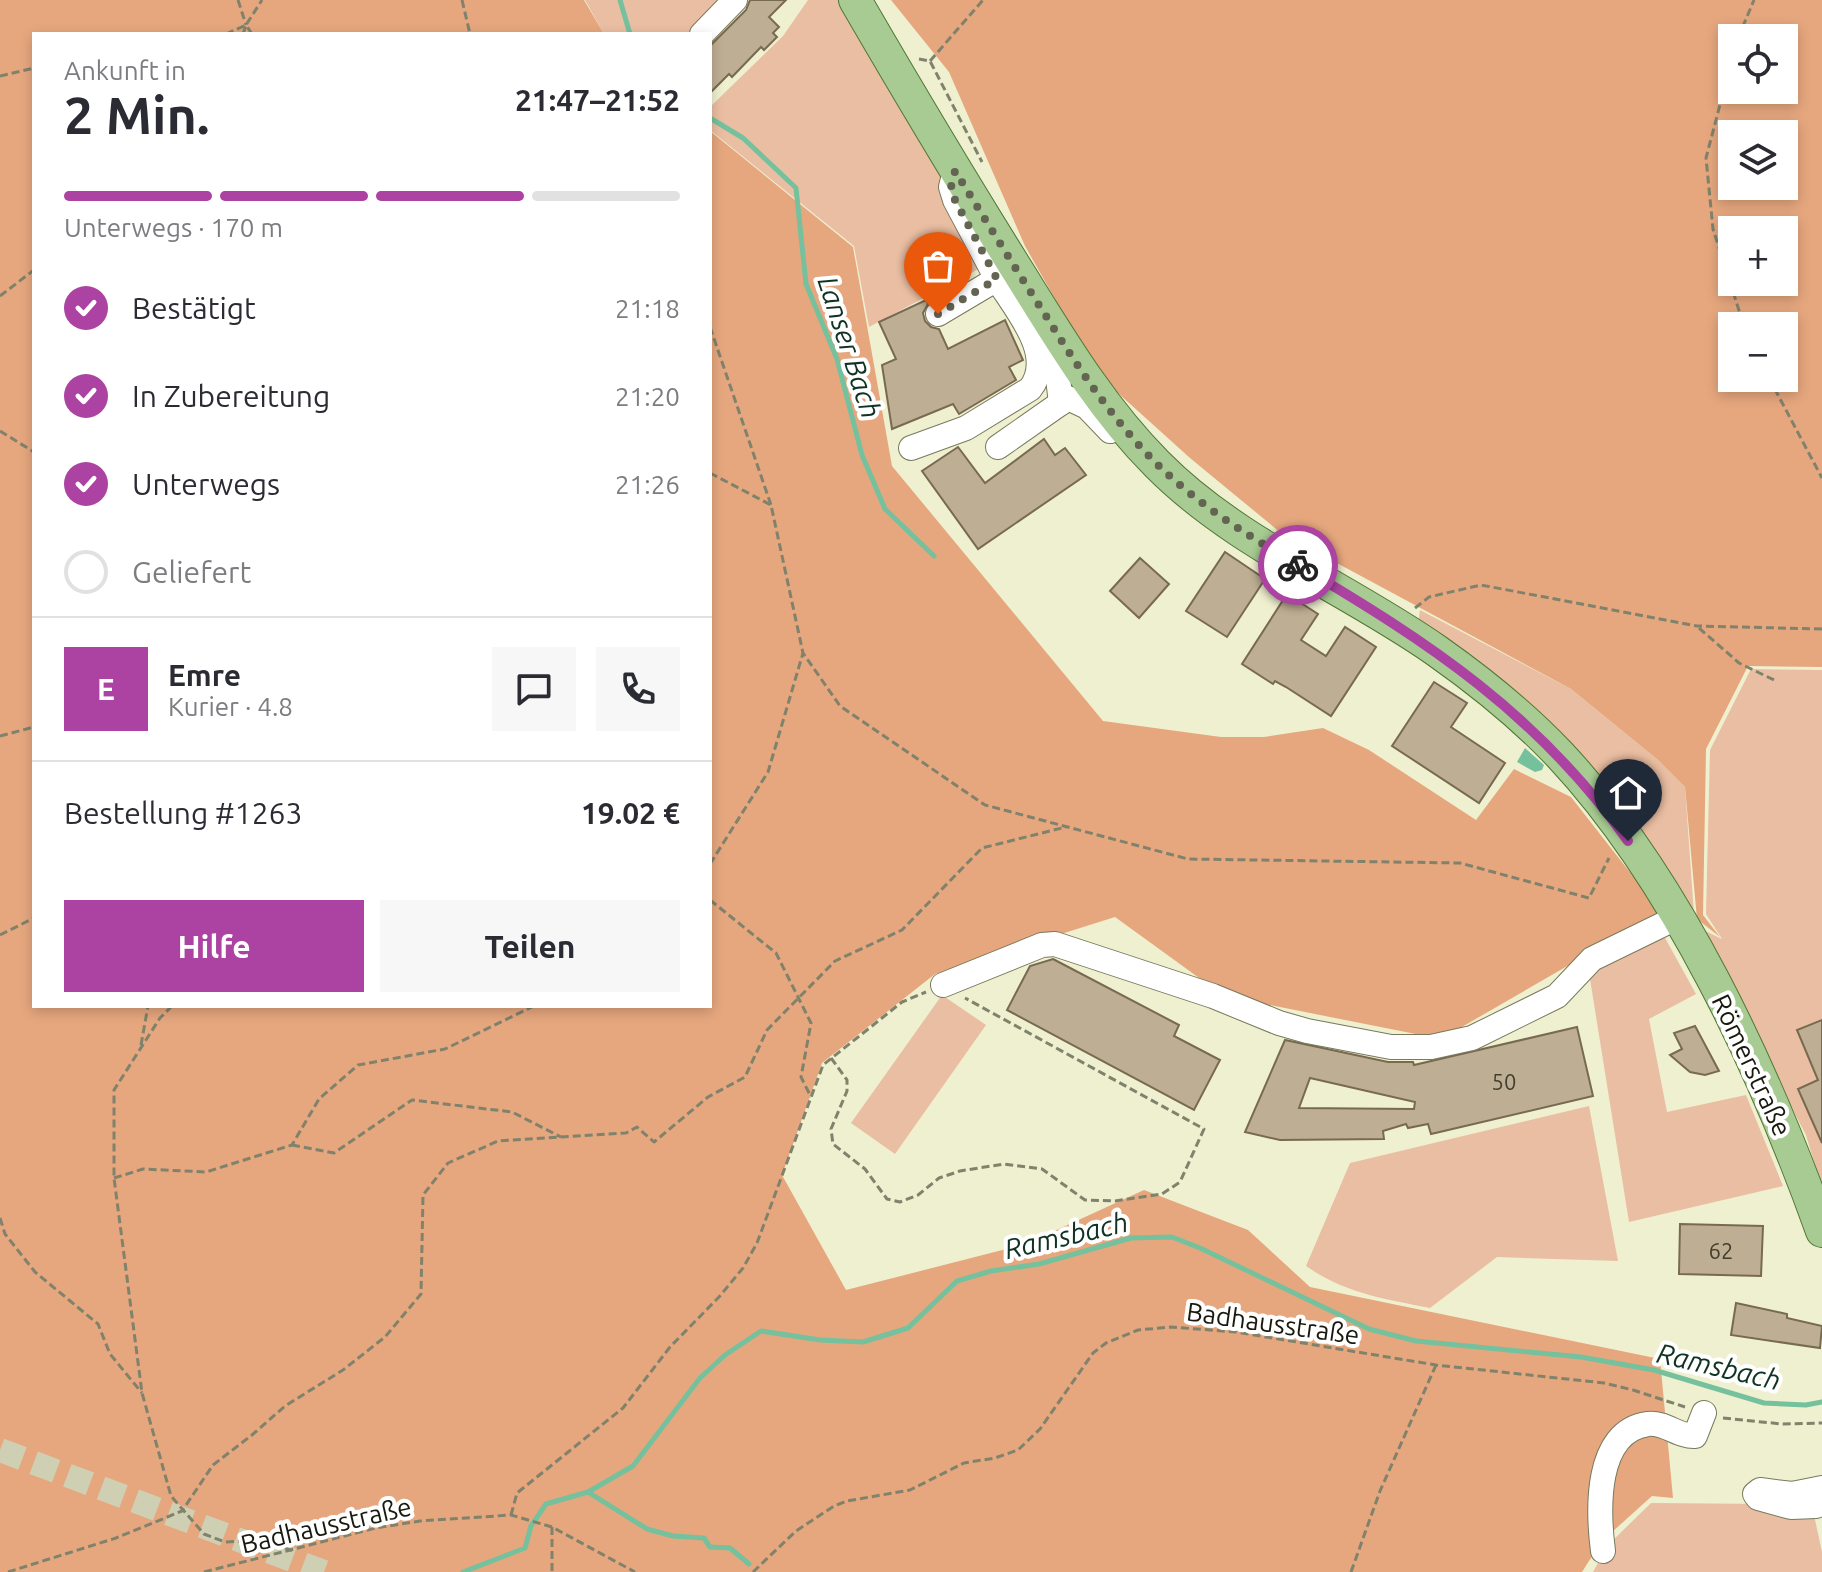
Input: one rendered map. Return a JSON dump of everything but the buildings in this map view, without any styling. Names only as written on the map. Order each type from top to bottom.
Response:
[{"type":"main road","name":"Römerstraße","points":[[855,0],[955,171],[1053,327],[1100,397],[1159,466],[1208,508],[1394,622],[1463,670],[1521,718],[1567,763],[1628,841],[1673,911],[1714,985],[1765,1087],[1822,1231]]},
{"type":"lane","points":[[704,32],[735,0]]},
{"type":"lane","points":[[911,448],[966,428],[1030,389],[1036,382],[1040,365],[1035,345],[955,200],[951,187],[955,171]]},
{"type":"lane","points":[[938,314],[997,279]]},
{"type":"lane","points":[[1053,327],[1061,403]]},
{"type":"lane","points":[[998,447],[1068,398],[1087,407],[1107,430],[1138,443]]},
{"type":"lane","points":[[943,985],[1042,945],[1055,944],[1213,996],[1307,1031],[1391,1047],[1431,1047],[1472,1038],[1557,996],[1592,959],[1673,911]]},
{"type":"lane","points":[[1603,1551],[1600,1514],[1603,1472],[1619,1442],[1634,1429],[1652,1424],[1686,1437],[1695,1436],[1704,1413]]},
{"type":"path","points":[[238,0],[251,32]]},
{"type":"path","points":[[244,32],[262,0]]},
{"type":"path","points":[[462,0],[470,32]]},
{"type":"path","points":[[930,61],[983,0]]},
{"type":"path","points":[[1744,24],[1754,0]]},
{"type":"path","points":[[230,32],[246,25]]},
{"type":"path","points":[[0,76],[32,68]]},
{"type":"path","points":[[1720,104],[1706,158],[1713,229],[1740,312]]},
{"type":"path","points":[[0,296],[32,272]]},
{"type":"path","points":[[712,333],[771,505],[803,653],[840,706],[985,805],[1188,859],[1460,863],[1589,898],[1606,861],[1628,841]]},
{"type":"path","points":[[1776,392],[1822,478]]},
{"type":"path","points":[[0,431],[32,451]]},
{"type":"path","points":[[712,474],[771,505]]},
{"type":"path","points":[[1394,622],[1429,597],[1481,585],[1697,626],[1822,629]]},
{"type":"path","points":[[1697,626],[1739,663],[1774,680]]},
{"type":"path","points":[[712,861],[768,772],[803,653]]},
{"type":"path","points":[[0,736],[32,728]]},
{"type":"path","points":[[8,1572],[116,1538],[182,1511],[213,1465],[285,1406],[343,1370],[385,1337],[421,1294],[423,1195],[448,1163],[498,1141],[626,1133],[637,1127],[654,1142],[708,1097],[745,1077],[767,1030],[835,961],[902,930],[982,848],[1066,827]]},
{"type":"path","points":[[712,902],[776,953],[811,1023],[801,1077],[811,1097]]},
{"type":"path","points":[[0,935],[32,919]]},
{"type":"path","points":[[511,1515],[517,1493],[623,1408],[670,1347],[743,1268],[757,1243],[823,1065],[831,1058],[902,1002],[943,985],[1204,1129],[1180,1182],[1162,1194],[1115,1201],[1085,1200],[1042,1169],[1004,1164],[949,1174],[918,1195],[900,1202],[887,1199],[865,1169],[833,1144],[831,1129],[847,1091],[847,1080],[831,1058]]},
{"type":"path","points":[[141,1048],[148,1008]]},
{"type":"path","points":[[170,1008],[160,1018],[114,1090],[114,1178],[142,1393],[171,1496],[182,1511],[204,1534],[225,1542],[265,1540],[293,1551]]},
{"type":"path","points":[[292,1145],[319,1099],[358,1065],[445,1049],[530,1008]]},
{"type":"path","points":[[114,1178],[143,1169],[206,1172],[292,1145],[334,1153],[412,1100],[512,1112],[562,1137]]},
{"type":"path","points":[[0,1218],[5,1234],[35,1272],[98,1324],[110,1354],[142,1393]]},
{"type":"path","name":"Badhausstraße","points":[[753,1572],[796,1531],[834,1506],[910,1490],[964,1463],[1018,1450],[1040,1429],[1093,1353],[1106,1343],[1138,1330],[1171,1327],[1236,1332],[1436,1365],[1604,1383],[1704,1413],[1764,1423],[1822,1423]]},
{"type":"path","points":[[1351,1572],[1380,1491],[1436,1365]]},
{"type":"path","name":"Badhausstraße","points":[[204,1572],[376,1528],[420,1521],[511,1515],[552,1527],[635,1572]]},
{"type":"path","points":[[552,1527],[552,1572]]},
{"type":"shaded area","points":[[0,0],[584,0],[603,32],[32,32],[32,1008],[712,1008],[712,133],[853,247],[892,466],[1103,721],[1221,737],[1264,737],[1323,728],[1369,750],[1476,820],[1514,769],[1571,797],[1661,912],[1441,1039],[1224,996],[1115,917],[935,974],[822,1063],[782,1175],[846,1290],[1026,1244],[1144,1190],[1248,1230],[1310,1287],[1660,1359],[1673,1498],[1652,1496],[1601,1542],[1582,1572],[0,1572]]},
{"type":"shaded area","points":[[585,0],[725,0],[694,32],[603,32]]},
{"type":"shaded area","points":[[808,0],[839,0],[982,233],[986,265],[869,327],[854,246],[712,132],[712,105],[783,36]]},
{"type":"shaded area","points":[[891,0],[1822,0],[1822,667],[1748,666],[1706,749],[1703,915],[1720,937],[1697,919],[1685,787],[1658,760],[1571,689],[1281,533],[1190,458],[1098,375],[1025,246],[949,72]]},
{"type":"shaded area","points":[[1420,610],[1571,689],[1658,760],[1685,787],[1694,915],[1418,624]]},
{"type":"shaded area","points":[[1751,669],[1822,670],[1822,1189],[1806,1135],[1697,927],[1722,939],[1706,914],[1710,750]]},
{"type":"shaded area","points":[[1525,748],[1544,765],[1542,770],[1535,772],[1517,762]]},
{"type":"shaded area","points":[[1664,936],[1696,994],[1649,1019],[1667,1112],[1746,1095],[1783,1186],[1629,1222],[1590,979],[1595,966]]},
{"type":"shaded area","points":[[942,995],[986,1025],[895,1154],[851,1123]]},
{"type":"shaded area","points":[[1589,1106],[1618,1261],[1497,1257],[1430,1308],[1350,1289],[1306,1266],[1350,1163]]},
{"type":"shaded area","points":[[1651,1503],[1768,1504],[1814,1515],[1822,1552],[1822,1572],[1593,1572],[1608,1545]]},
{"type":"waterway","name":"Lanser Bach","points":[[620,0],[629,32]]},
{"type":"waterway","name":"Lanser Bach","points":[[712,119],[743,138],[796,188],[806,284],[837,359],[862,455],[885,509],[934,556]]},
{"type":"waterway","name":"Ramsbach","points":[[463,1572],[525,1548],[531,1526],[546,1504],[588,1492],[633,1466],[700,1378],[725,1355],[761,1331],[820,1340],[863,1342],[908,1328],[957,1281],[991,1271],[1039,1264],[1131,1238],[1172,1237],[1369,1329],[1416,1341],[1581,1357],[1654,1370],[1764,1403],[1806,1405],[1822,1402]]},
{"type":"waterway","points":[[588,1492],[647,1529],[673,1536],[704,1538],[710,1547],[730,1548],[749,1564]]},
{"type":"tunnel","points":[[0,1450],[324,1572]]},
{"type":"way so far","points":[[938,314],[997,279],[955,200],[951,187],[955,171],[1067,349],[1111,412],[1183,488],[1208,508],[1298,565]]},
{"type":"route","points":[[1298,565],[1394,622],[1494,694],[1559,755],[1628,841]]}]
